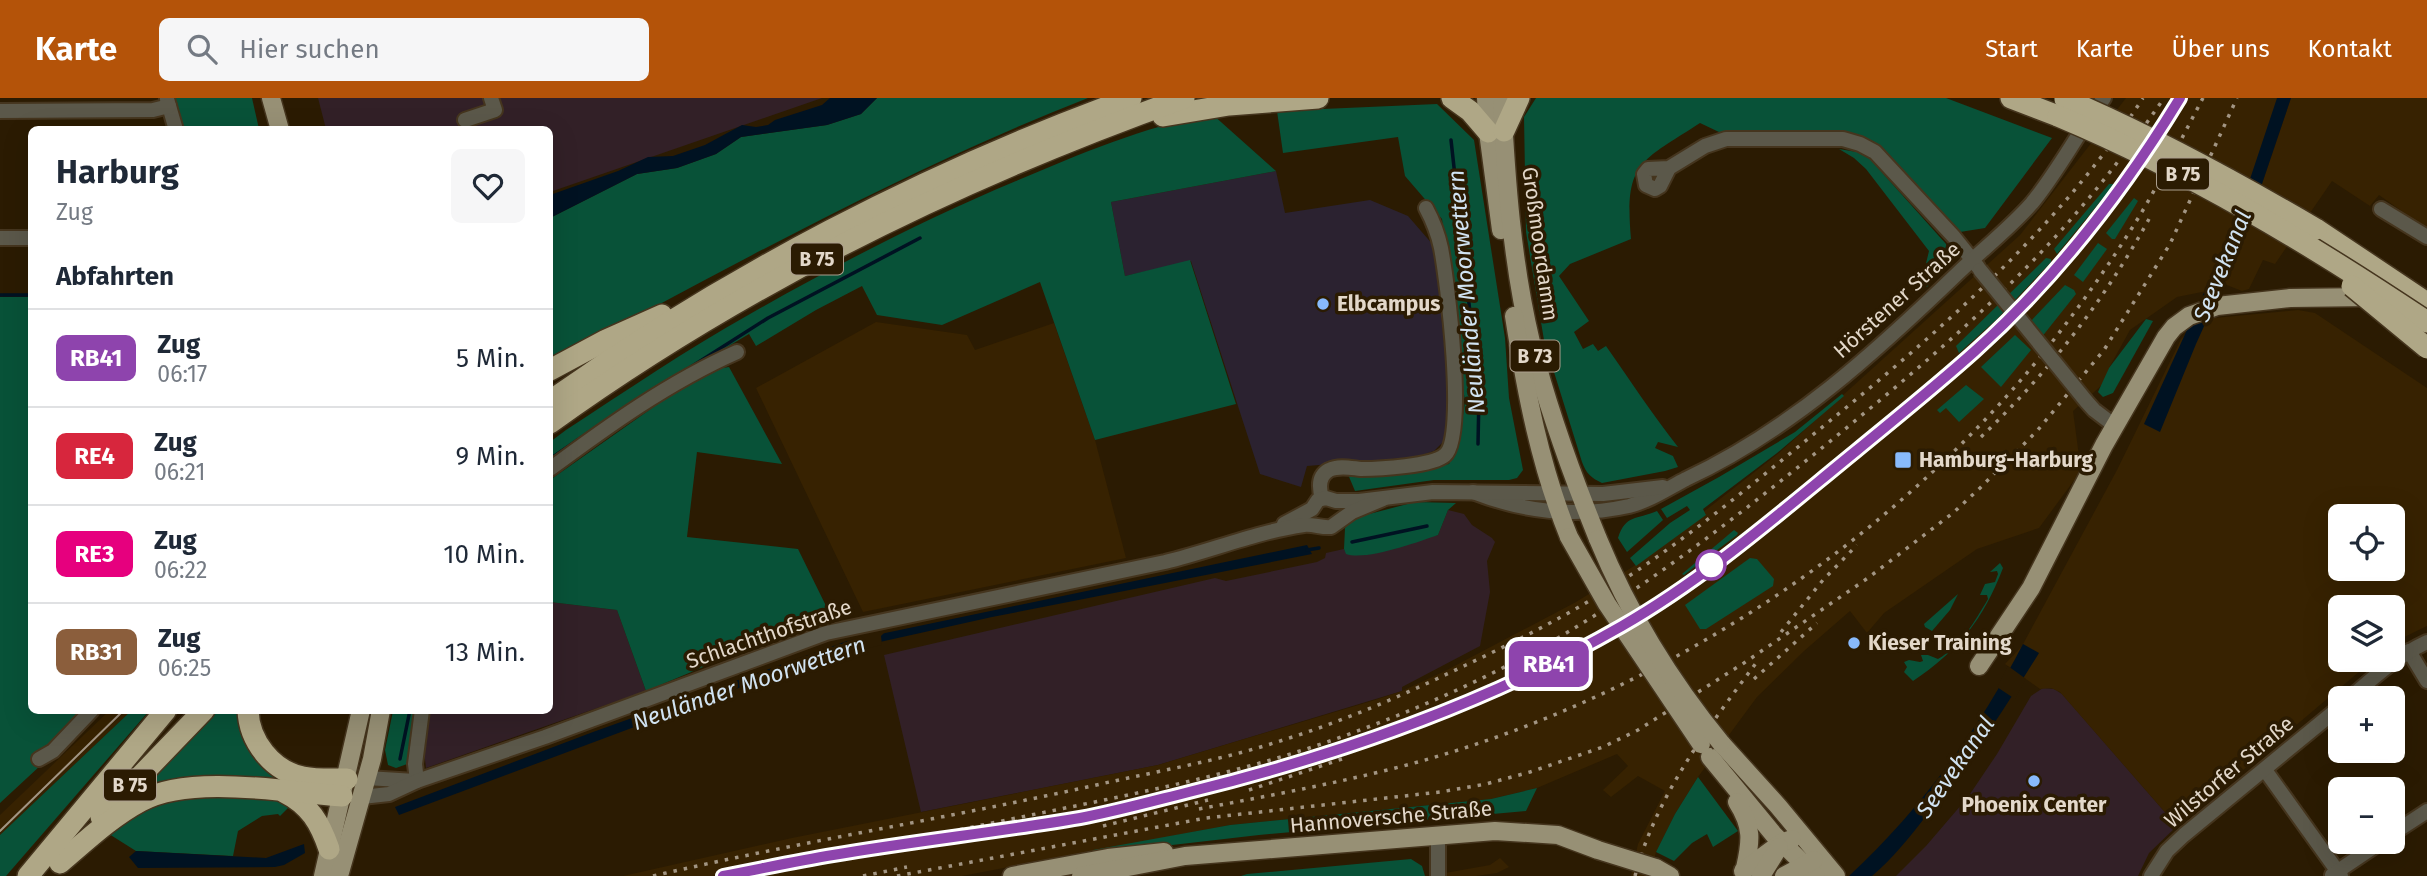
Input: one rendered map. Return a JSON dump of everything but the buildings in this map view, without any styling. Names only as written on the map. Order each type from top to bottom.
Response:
[{"type":"highway","name":"B 75","points":[[553,399],[743,279],[825,235],[1007,147],[1131,98]]},
{"type":"highway","name":"B 75","points":[[553,421],[728,308],[801,267],[1015,163],[1184,98]]},
{"type":"highway","name":"B 75","points":[[1101,128],[1228,105],[1318,98]]},
{"type":"highway","points":[[1452,98],[1496,132],[1519,98]]},
{"type":"highway","name":"B 75","points":[[2011,98],[2062,104],[2235,201],[2427,286]]},
{"type":"highway","name":"B 75","points":[[2309,236],[2427,303]]},
{"type":"highway","name":"B 75","points":[[2309,236],[2427,322]]},
{"type":"highway","name":"B 75","points":[[2309,236],[2381,312],[2427,348]]},
{"type":"highway","name":"B 75","points":[[553,368],[606,340],[743,279]]},
{"type":"highway","name":"B 75","points":[[27,876],[163,714]]},
{"type":"highway","name":"B 75","points":[[91,802],[177,714]]},
{"type":"highway","name":"B 75","points":[[55,869],[145,769],[200,714]]},
{"type":"highway","points":[[248,714],[256,741],[278,766],[304,778],[354,788]]},
{"type":"highway","name":"B 75","points":[[55,869],[122,812],[166,790],[206,786],[282,791],[354,788]]},
{"type":"highway","points":[[282,791],[297,799],[314,816],[329,849]]},
{"type":"main road","points":[[271,98],[278,126]]},
{"type":"main road","name":"Großmoordamm","points":[[1486,98],[1496,132],[1527,324],[1555,423],[1587,512]]},
{"type":"main road","name":"Großmoordamm","points":[[1503,98],[1496,132],[1499,219],[1541,460],[1559,513]]},
{"type":"main road","points":[[2320,297],[2400,311],[2427,322]]},
{"type":"main road","points":[[1979,666],[2031,588],[2115,426],[2166,337],[2183,319],[2207,309],[2238,303],[2320,297],[2385,298],[2402,302],[2427,315]]},
{"type":"main road","name":"B 73","points":[[1587,512],[1622,592],[1716,750],[1747,821],[1751,840],[1743,874]]},
{"type":"main road","name":"B 73","points":[[1559,513],[1569,537],[1606,604],[1716,750],[1778,806]]},
{"type":"main road","points":[[339,876],[354,788],[361,714]]},
{"type":"main road","points":[[323,876],[329,849],[380,714]]},
{"type":"main road","points":[[1716,750],[1781,843],[1815,868],[1836,876]]},
{"type":"main road","points":[[1778,806],[1783,831],[1781,843]]},
{"type":"main road","points":[[1778,806],[1802,835],[1815,868]]},
{"type":"main road","name":"Hannoversche Straße","points":[[1081,876],[1185,856],[1495,831],[1542,832],[1573,839],[1657,873]]},
{"type":"main road","points":[[1781,843],[1802,835]]},
{"type":"main road","name":"B 73","points":[[1743,874],[1776,856],[1781,843]]},
{"type":"main road","name":"Hannoversche Straße","points":[[1012,876],[1136,854],[1161,852],[1185,856]]},
{"type":"main road","points":[[1784,876],[1815,868]]},
{"type":"street","points":[[465,121],[495,110],[491,98]]},
{"type":"street","name":"Hörstener Straße","points":[[1587,512],[1632,505],[1731,457],[1827,391],[1976,265],[2044,187],[2104,98]]},
{"type":"street","points":[[0,111],[153,110],[168,102],[175,126]]},
{"type":"street","points":[[1669,168],[1705,146],[1727,139],[1843,139],[1875,152],[1976,265],[2086,401],[2115,426]]},
{"type":"street","points":[[1317,525],[1312,518],[1323,503],[1320,481],[1325,473],[1333,468],[1375,469],[1412,465],[1445,456],[1450,449],[1456,415],[1455,368],[1441,248],[1434,223],[1426,208]]},
{"type":"street","points":[[2381,209],[2427,237]]},
{"type":"street","points":[[0,238],[28,238]]},
{"type":"street","points":[[553,468],[612,423],[709,364],[737,352]]},
{"type":"street","name":"Hörstener Straße","points":[[1580,494],[1628,492],[1674,485]]},
{"type":"street","name":"Schlachthofstraße","points":[[1267,532],[1323,503],[1433,492],[1580,494]]},
{"type":"street","name":"Schlachthofstraße","points":[[1473,492],[1517,508],[1559,513],[1587,512]]},
{"type":"street","name":"Schlachthofstraße","points":[[354,788],[389,794],[417,781],[545,737],[826,633],[1165,562],[1267,532],[1317,525],[1327,528],[1352,512],[1383,499]]},
{"type":"street","points":[[1323,503],[1341,508],[1340,521]]},
{"type":"street","points":[[2364,686],[2385,667],[2427,642]]},
{"type":"street","points":[[2409,651],[2427,681]]},
{"type":"street","points":[[39,759],[53,751],[88,714]]},
{"type":"street","points":[[417,781],[415,764],[421,714]]},
{"type":"street","name":"Wilstorfer Straße","points":[[2151,876],[2167,851],[2184,835],[2328,717]]},
{"type":"street","points":[[2265,771],[2336,874],[2364,854]]},
{"type":"street","points":[[2405,825],[2427,811]]},
{"type":"street","points":[[1438,837],[1438,874]]},
{"type":"shaded area","points":[[318,98],[822,98],[553,191],[553,126],[325,126]]},
{"type":"shaded area","points":[[2126,98],[2279,98],[2259,162],[2207,291],[2177,297],[2130,330],[2103,384],[2073,411],[2081,471],[2039,528],[1977,549],[1884,613],[1867,633],[1850,611],[1757,697],[1698,777],[1675,814],[1656,852],[1650,876],[1631,876],[1638,844],[1665,791],[1638,776],[1611,797],[1603,790],[1628,766],[1617,754],[1537,788],[1491,799],[1230,825],[962,876],[623,876],[792,838],[1158,765],[1375,700],[1445,671],[1576,602],[1634,566],[1779,453],[2020,235]]},
{"type":"shaded area","points":[[2291,98],[2427,98],[2427,229],[2379,195],[2370,206],[2332,181],[2275,264],[2263,260],[2249,289],[2242,291],[2224,284],[2243,240]]},
{"type":"shaded area","name":"Elbcampus","points":[[1276,171],[1285,213],[1370,200],[1408,216],[1434,246],[1451,411],[1445,440],[1434,451],[1416,457],[1307,466],[1301,487],[1260,474],[1191,261],[1125,276],[1111,202]]},
{"type":"shaded area","points":[[2298,310],[2315,313],[2427,388],[2427,626],[2405,637],[2405,595],[2328,595],[2328,672],[2359,672],[2342,686],[2328,686],[2328,698],[2177,826],[2060,692],[2051,688],[2040,689],[2005,664],[2022,646],[2117,470],[2181,339],[2190,330],[2214,318]]},
{"type":"shaded area","points":[[876,322],[967,335],[975,350],[1054,323],[1095,440],[1126,558],[863,612],[756,388]]},
{"type":"shaded area","points":[[1448,510],[1464,514],[1472,525],[1495,542],[1487,561],[1490,592],[1480,646],[1402,687],[1402,691],[1158,765],[921,812],[884,655],[1215,578],[1226,581],[1317,562],[1325,558],[1326,553],[1344,549],[1345,551],[1438,535]]},
{"type":"shaded area","points":[[553,602],[617,610],[646,691],[426,768],[423,743],[428,714],[553,714]]},
{"type":"shaded area","name":"Phoenix Center","points":[[2043,688],[2054,689],[2062,694],[2177,826],[2149,853],[2138,876],[1896,876],[1968,797],[2031,696]]},
{"type":"shaded area","points":[[106,714],[128,714],[0,835],[0,815]]},
{"type":"shaded area","points":[[1500,858],[1509,867],[1497,873],[1428,876],[1490,865]]},
{"type":"green space","points":[[171,98],[252,98],[258,126],[179,126]]},
{"type":"green space","points":[[877,98],[1088,98],[1018,126],[882,189],[553,361],[553,216],[637,174],[677,168],[716,154],[741,137],[827,125],[861,114]]},
{"type":"green space","points":[[1536,98],[1946,98],[2052,138],[1985,228],[1960,232],[1880,146],[1863,137],[1843,133],[1719,132],[1700,123],[1650,156],[1634,178],[1630,213],[1631,239],[1570,264],[1559,276],[1589,321],[1574,332],[1583,349],[1593,344],[1598,351],[1606,346],[1678,447],[1658,442],[1655,448],[1673,456],[1678,467],[1602,483],[1589,475],[1584,466],[1544,340],[1526,232],[1524,117]]},
{"type":"green space","points":[[1437,104],[1474,140],[1505,338],[1509,398],[1523,470],[1517,478],[1509,480],[1434,480],[1355,491],[1347,472],[1368,477],[1449,464],[1459,442],[1465,402],[1442,219],[1405,176],[1398,137],[1283,153],[1277,111]]},
{"type":"green space","points":[[1212,114],[1276,171],[1111,202],[1125,276],[1190,260],[1236,404],[1095,440],[1040,282],[942,325],[877,315],[862,286],[756,346],[749,334],[690,369],[553,461],[553,440],[566,430],[703,341],[848,260],[948,211],[1064,161],[1112,142]]},
{"type":"green space","points":[[1839,149],[1857,152],[1870,159],[1946,244],[1950,259],[1927,287],[1922,280],[1929,251],[1866,169]]},
{"type":"green space","points":[[2109,184],[2113,186],[2057,254],[2054,249]]},
{"type":"green space","points":[[2134,198],[2138,201],[2115,239],[2112,239],[2106,233]]},
{"type":"green space","points":[[2098,243],[2107,249],[2083,282],[2074,275]]},
{"type":"green space","points":[[2046,258],[2051,259],[2051,262],[1997,319],[1959,353],[1956,346]]},
{"type":"green space","points":[[2065,285],[2076,294],[2041,338],[2028,324]]},
{"type":"green space","points":[[0,297],[28,297],[28,714],[83,714],[41,765],[0,803]]},
{"type":"green space","points":[[2146,319],[2153,321],[2113,393],[2103,397],[2098,392],[2109,368]]},
{"type":"green space","points":[[2015,335],[2031,350],[2001,387],[1981,367]]},
{"type":"green space","points":[[729,367],[782,464],[697,452],[687,537],[798,549],[830,614],[646,691],[617,610],[553,602],[553,478],[662,401],[716,369]]},
{"type":"green space","points":[[1966,385],[1984,399],[1959,422],[1946,408],[1940,413],[1937,410]]},
{"type":"green space","points":[[1842,394],[1844,396],[1777,453],[1703,509],[1706,515],[1636,566],[1630,558],[1670,523],[1690,510],[1687,506],[1667,518],[1661,509],[1795,432]]},
{"type":"green space","points":[[1415,502],[1456,503],[1448,510],[1438,535],[1379,553],[1346,554],[1345,528],[1354,518]]},
{"type":"green space","points":[[1657,511],[1663,520],[1627,552],[1618,538],[1621,530],[1628,521]]},
{"type":"green space","points":[[1734,530],[1737,535],[1682,574]]},
{"type":"green space","points":[[1750,558],[1757,559],[1774,579],[1773,586],[1706,629],[1700,629],[1685,605]]},
{"type":"green space","points":[[2000,563],[2003,568],[1995,587],[1978,618],[1968,632],[1944,658],[1913,681],[1904,672],[1907,667],[1904,662],[1923,661],[1921,655],[1938,659],[1954,647],[1988,599],[1987,595],[1980,595],[1985,584],[1995,582],[1997,571],[1990,572]]},
{"type":"green space","points":[[1958,594],[1950,610],[1932,631],[1925,627],[1924,624]]},
{"type":"green space","points":[[128,714],[146,714],[6,876],[0,876],[0,835]]},
{"type":"green space","points":[[213,714],[242,714],[288,781],[145,791],[141,788]]},
{"type":"green space","points":[[392,714],[418,714],[410,763],[396,768],[388,765],[385,750]]},
{"type":"green space","points":[[1698,777],[1738,831],[1713,847],[1707,834],[1692,843],[1674,861],[1656,852]]},
{"type":"green space","points":[[1537,788],[1526,811],[1259,835],[1094,854],[1093,850],[1230,825],[1491,799]]},
{"type":"green space","points":[[167,794],[270,795],[291,805],[280,816],[262,816],[238,831],[233,856],[136,851],[109,834]]},
{"type":"green space","points":[[1411,859],[1422,866],[1425,876],[1241,876],[1247,874]]},
{"type":"water","points":[[830,98],[877,98],[861,114],[827,125],[741,137],[716,154],[677,168],[637,174],[553,216],[553,194],[618,171],[648,157],[673,156],[705,145],[742,125],[768,125],[775,120],[822,105]]},
{"type":"water","name":"Seevekanal","points":[[2277,98],[2291,98],[2243,240],[2160,432],[2144,424],[2234,227]]},
{"type":"water","points":[[1307,545],[1312,554],[992,617],[835,652],[399,815],[395,807],[593,732],[847,641]]},
{"type":"water","name":"Seevekanal","points":[[2023,644],[2039,653],[1956,777],[1907,840],[1880,869],[1872,876],[1849,876],[1900,824],[1946,768],[1987,708]]},
{"type":"water","points":[[304,844],[305,853],[275,867],[138,868],[129,857],[136,851],[266,858]]},
{"type":"pier","points":[[889,628],[881,636],[882,645],[861,650],[850,637]]},
{"type":"pier","points":[[2008,666],[2026,679],[2015,699],[1997,687]]},
{"type":"waterway","name":"Neuländer Moorwettern","points":[[1451,140],[1479,394],[1478,444]]},
{"type":"waterway","points":[[683,372],[768,318],[920,238]]},
{"type":"waterway","points":[[0,295],[28,295]]},
{"type":"waterway","points":[[553,457],[611,417]]},
{"type":"waterway","name":"Neuländer Moorwettern","points":[[1352,542],[1427,526]]},
{"type":"waterway","name":"Neuländer Moorwettern","points":[[1307,550],[1319,548]]},
{"type":"waterway","points":[[400,759],[409,714]]},
{"type":"tram line","points":[[0,831],[120,714]]},
{"type":"railway","points":[[653,876],[1049,795],[1261,747],[1377,705],[1530,634],[1610,588],[1657,557],[1790,454],[1884,376],[1966,304],[2042,227],[2112,143],[2143,98]]},
{"type":"railway","points":[[723,876],[1112,798],[1233,770],[1313,747],[1382,722],[1470,684],[1526,656],[1614,603],[1708,537],[1828,443],[1926,361],[2019,275],[2058,233],[2131,145],[2164,98]]},
{"type":"railway","points":[[1029,825],[1082,817],[1246,778],[1374,739],[1431,718],[1548,665],[1624,625],[1747,538],[1974,351],[2029,298],[2090,229],[2180,98]]},
{"type":"railway","points":[[1199,809],[1403,766],[1523,727],[1611,689],[1698,644],[1781,593],[1860,535],[1933,471],[2001,403],[2062,329],[2115,254],[2151,196],[2203,98]]},
{"type":"railway","points":[[897,876],[1206,818],[1440,792],[1486,784],[1603,747],[1638,730],[1744,663],[1868,578],[1953,513],[2037,431],[2104,350],[2170,244],[2237,98]]},
{"type":"railway","points":[[1981,437],[2006,413],[2073,335],[2113,279],[2149,219]]},
{"type":"railway","points":[[1781,632],[1823,580],[1857,545]]},
{"type":"railway","points":[[1754,679],[1817,623]]},
{"type":"railway","points":[[1635,876],[1656,817],[1686,762],[1759,659]]},
{"type":"railway","points":[[1249,790],[1342,759]]},
{"type":"railway","points":[[1103,826],[1208,800]]},
{"type":"railway","points":[[863,876],[907,867]]},
{"type":"train","name":"RB41","points":[[723,876],[829,856],[1082,817],[1246,778],[1374,739],[1431,718],[1548,665],[1624,625],[1747,538],[1886,426],[2002,326],[2090,229],[2180,98]]},
{"type":"place","name":"Elbcampus","points":[[1323,304]]},
{"type":"place","name":"Hamburg-Harburg","points":[[1903,460]]},
{"type":"place","name":"Kieser Training","points":[[1854,643]]},
{"type":"place","name":"Phoenix Center","points":[[2034,781]]}]
